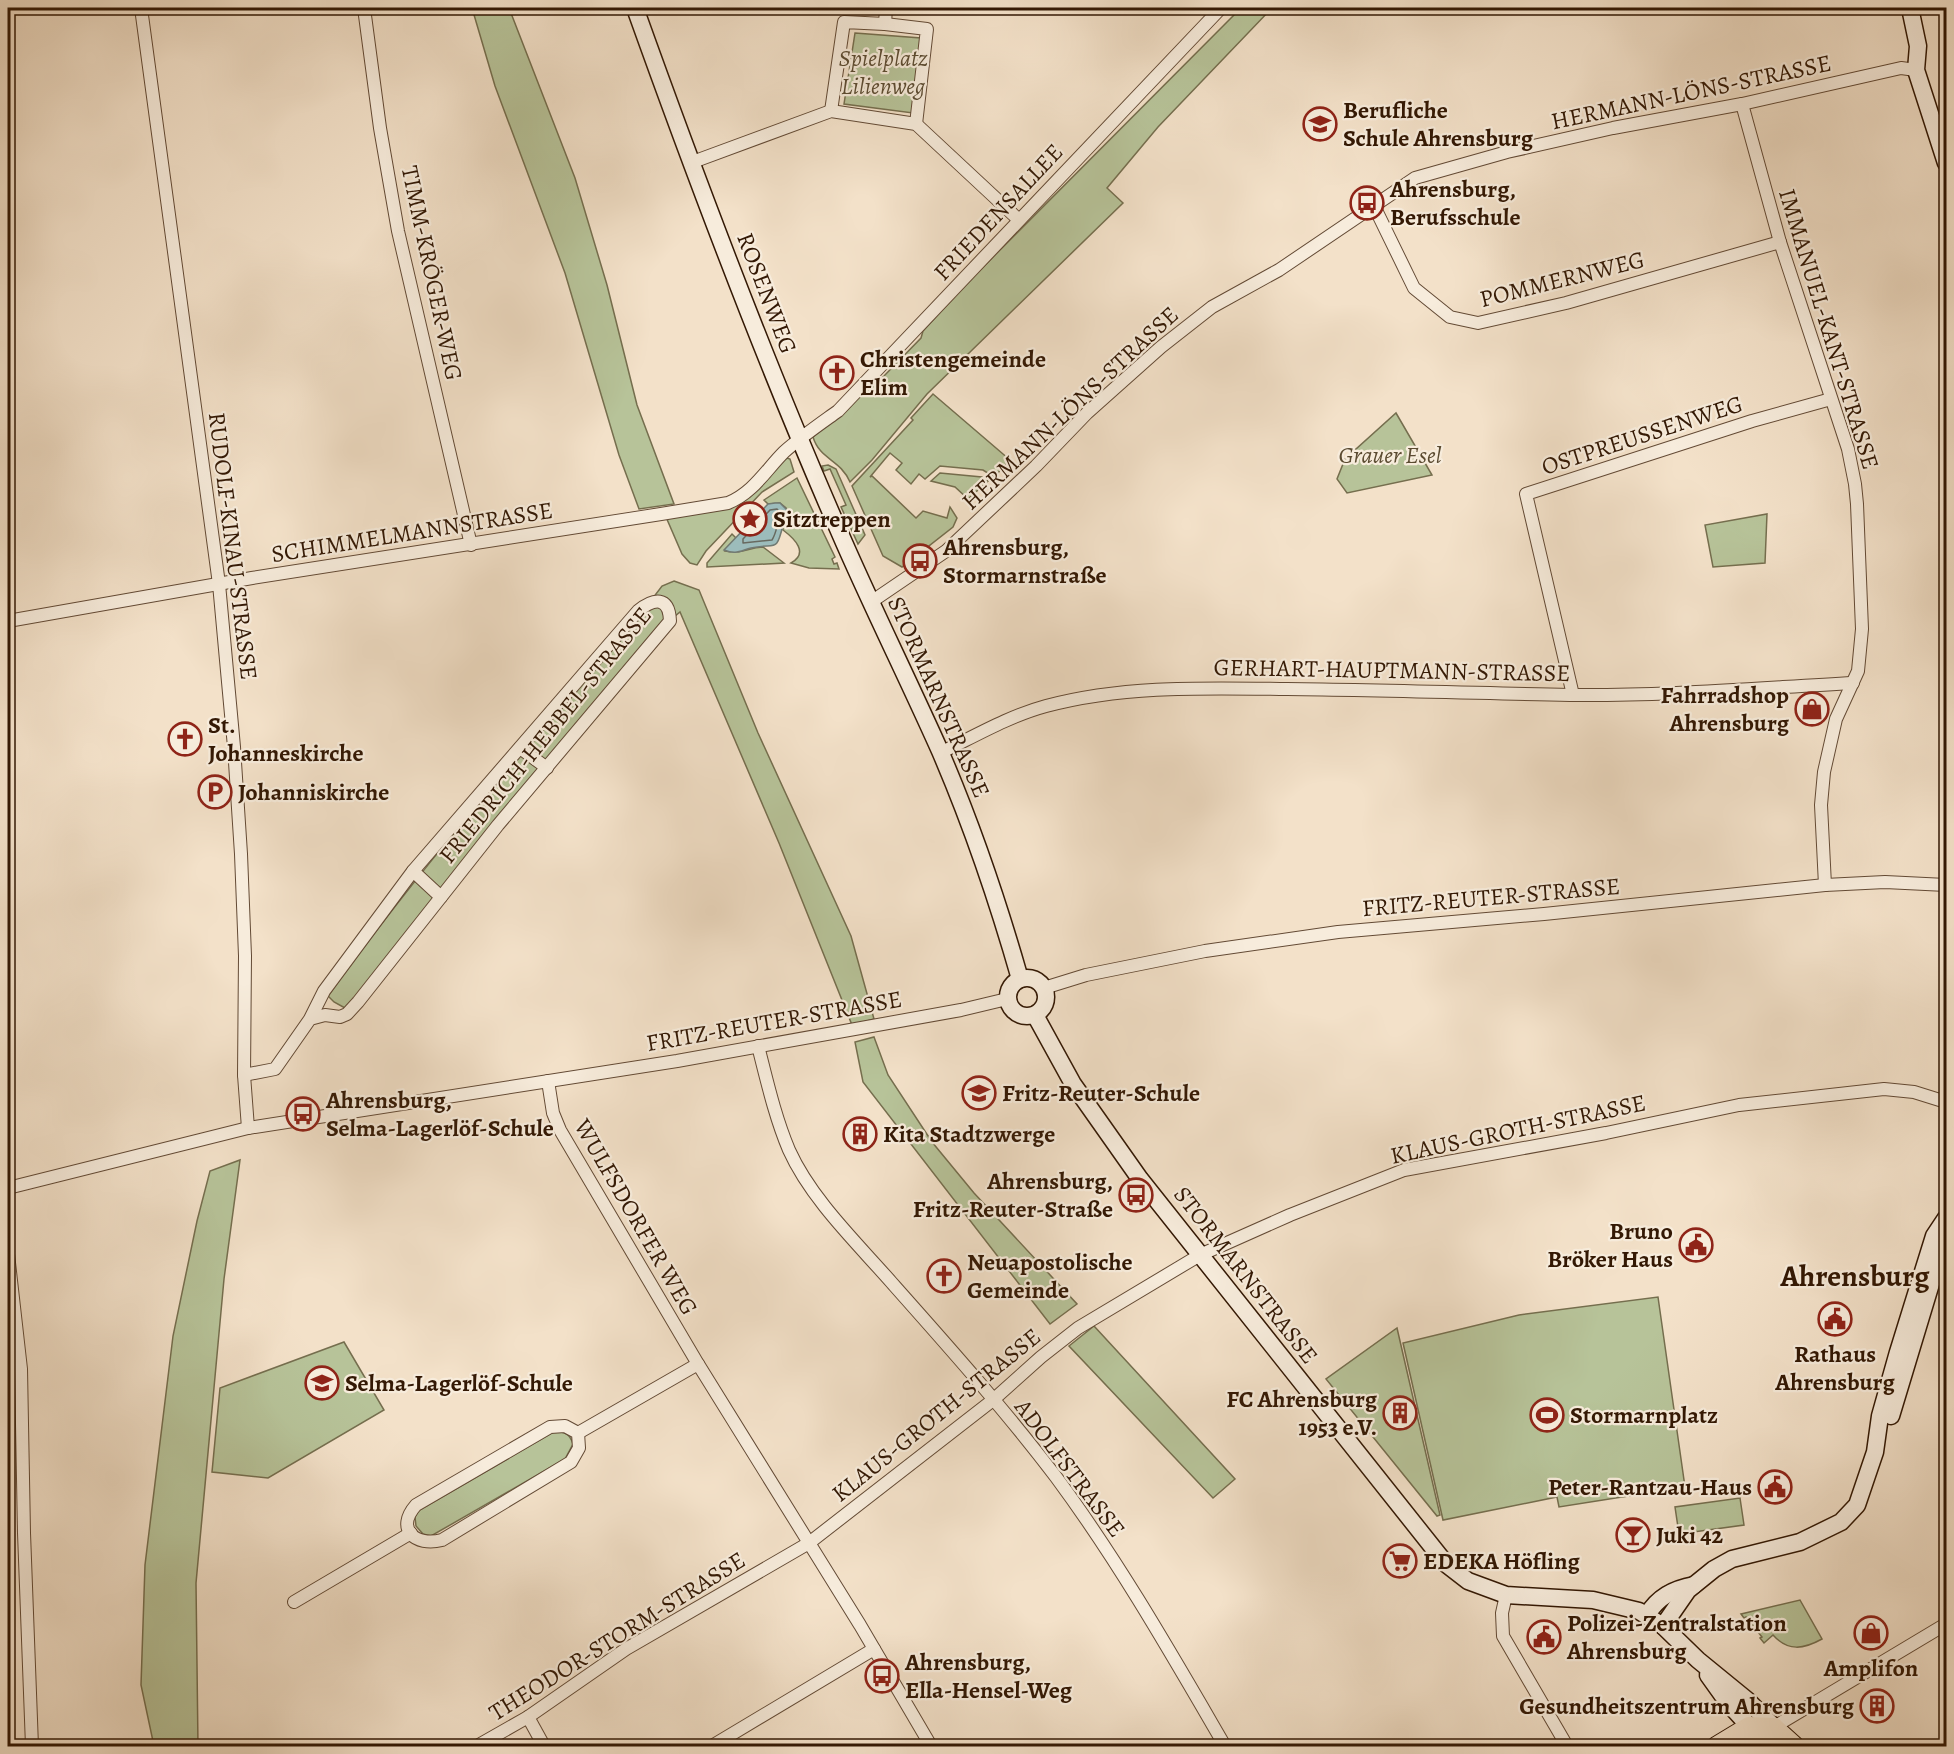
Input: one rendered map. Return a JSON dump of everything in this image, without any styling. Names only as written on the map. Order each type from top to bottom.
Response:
[{"type":"main road","points":[[1716,1746],[1760,1737],[1795,1746]]},
{"type":"street","name":"RUDOLF-KINAU-STRASSE","points":[[141,8],[219,584],[235,752],[241,854],[244,1076],[248,1128]]},
{"type":"street","name":"TIMM-KRÖGER-WEG","points":[[364,8],[380,128],[398,231],[471,545]]},
{"type":"street","name":"ROSENWEG","points":[[635,8],[690,163],[799,440]]},
{"type":"street","points":[[885,24],[886,8]]},
{"type":"street","name":"FRIEDENSALLEE","points":[[799,440],[838,411],[1221,8]]},
{"type":"street","points":[[1902,8],[1909,51],[1947,163]]},
{"type":"street","points":[[1910,8],[1918,46],[1916,68]]},
{"type":"street","points":[[831,111],[844,22],[927,29],[916,124]]},
{"type":"street","name":"HERMANN-LÖNS-STRASSE","points":[[871,602],[946,551],[1088,413],[1161,347],[1204,313],[1280,270],[1415,178],[1613,128],[1742,104],[1901,68],[1916,68]]},
{"type":"street","name":"IMMANUEL-KANT-STRASSE","points":[[1742,104],[1780,242],[1848,449],[1856,494],[1862,629],[1860,660],[1853,683],[1836,719],[1824,772],[1821,805],[1825,885]]},
{"type":"street","points":[[690,163],[831,111],[916,124],[1019,220]]},
{"type":"street","name":"POMMERNWEG","points":[[1374,206],[1414,288],[1450,317],[1478,323],[1566,303],[1780,242]]},
{"type":"street","name":"OSTPREUSSENWEG","points":[[1573,695],[1526,494],[1752,421],[1831,399]]},
{"type":"street","name":"SCHIMMELMANNSTRASSE","points":[[8,621],[219,584],[728,503],[749,491],[782,454],[799,440]]},
{"type":"street","name":"STORMARNSTRASSE","points":[[799,440],[940,753],[989,879],[1020,979]]},
{"type":"street","name":"FRIEDRICH-HEBBEL-STRASSE","points":[[244,1076],[275,1069],[310,1019],[324,991],[413,871],[638,611],[650,601],[665,604],[670,612],[670,621],[347,1014],[340,1017],[325,1015],[310,1019]]},
{"type":"street","name":"GERHART-HAUPTMANN-STRASSE","points":[[940,753],[1019,715],[1047,706],[1113,694],[1242,688],[1573,695],[1853,683]]},
{"type":"street","points":[[520,748],[547,768]]},
{"type":"street","points":[[413,871],[441,897]]},
{"type":"street","name":"FRITZ-REUTER-STRASSE","points":[[1044,988],[1086,975],[1205,951],[1338,932],[1544,914],[1825,885],[1885,882],[1947,885]]},
{"type":"street","points":[[1020,979],[1034,979],[1044,988],[1046,1002],[1040,1012],[1035,1015],[1029,1017],[1018,1015],[1010,1008],[1007,999],[1010,988],[1020,979]]},
{"type":"street","name":"FRITZ-REUTER-STRASSE","points":[[548,1081],[961,1010],[1007,999]]},
{"type":"street","name":"STORMARNSTRASSE","points":[[1035,1015],[1073,1084],[1101,1126],[1200,1255],[1442,1560],[1461,1577],[1483,1588],[1506,1595],[1593,1600],[1629,1608],[1647,1615],[1663,1626],[1698,1660]]},
{"type":"street","name":"ADOLFSTRASSE","points":[[758,1046],[772,1101],[790,1151],[815,1193],[993,1400],[1055,1476],[1142,1606],[1225,1746]]},
{"type":"street","points":[[8,1188],[248,1128],[548,1081]]},
{"type":"street","name":"WULFSDORFER WEG","points":[[548,1081],[553,1113],[560,1130],[698,1364],[874,1649],[931,1746]]},
{"type":"street","name":"KLAUS-GROTH-STRASSE","points":[[809,1543],[993,1400],[1041,1356],[1077,1328],[1200,1255],[1290,1215],[1404,1170],[1606,1133],[1739,1105],[1884,1089],[1914,1092],[1947,1101]]},
{"type":"street","points":[[1663,1626],[1677,1604],[1714,1569],[1732,1559],[1800,1542],[1841,1522],[1857,1505],[1875,1452],[1880,1416],[1934,1236],[1947,1218]]},
{"type":"street","points":[[1875,1452],[1885,1438],[1947,1232]]},
{"type":"street","points":[[8,1254],[21,1369],[32,1746]]},
{"type":"street","points":[[578,1433],[698,1364]]},
{"type":"street","points":[[565,1426],[578,1433],[579,1449],[571,1462],[442,1540],[429,1544],[419,1541],[411,1533],[406,1523],[416,1505],[550,1427],[565,1426]]},
{"type":"street","points":[[294,1602],[411,1533]]},
{"type":"street","name":"THEODOR-STORM-STRASSE","points":[[477,1746],[528,1717],[626,1649],[809,1543]]},
{"type":"street","points":[[1647,1615],[1653,1605],[1670,1592],[1695,1585]]},
{"type":"street","points":[[1506,1595],[1502,1613],[1503,1636],[1568,1746]]},
{"type":"street","points":[[1760,1737],[1947,1623]]},
{"type":"street","points":[[712,1746],[874,1649]]},
{"type":"street","points":[[1698,1660],[1728,1703],[1760,1737]]},
{"type":"street","points":[[1698,1660],[1747,1700],[1760,1737]]},
{"type":"street","points":[[528,1717],[544,1746]]},
{"type":"green space","points":[[472,8],[509,8],[575,178],[607,285],[637,405],[674,504],[639,509],[619,455],[565,273],[495,86]]},
{"type":"green space","points":[[1241,8],[1272,8],[1158,127],[1107,188],[1123,203],[927,394],[872,460],[850,482],[841,468],[820,450],[813,437],[884,376],[921,338],[923,331],[967,283]]},
{"type":"green space","name":"Spielplatz Lilienweg","points":[[855,33],[921,38],[913,113],[844,104]]},
{"type":"green space","points":[[933,394],[1010,460],[994,477],[983,470],[940,466],[925,479],[919,474],[911,484],[896,470],[902,463],[890,453],[870,477],[872,476],[916,518],[923,511],[947,518],[950,507],[957,518],[953,527],[902,567],[883,556],[852,486],[913,420],[911,418]]},
{"type":"green space","name":"Grauer Esel","points":[[1396,413],[1432,475],[1347,493],[1337,479],[1345,459]]},
{"type":"green space","points":[[787,458],[790,459],[794,472],[762,492],[706,551],[697,565],[690,563],[682,554],[666,517],[720,507]]},
{"type":"green space","points":[[828,465],[836,469],[865,535],[858,544],[841,507],[846,505],[830,469],[824,471],[822,466]]},
{"type":"green space","points":[[940,473],[982,477],[988,481],[968,499],[955,487],[931,481]]},
{"type":"green space","points":[[797,478],[835,557],[832,559],[834,564],[837,563],[839,569],[809,568],[791,563],[800,551],[796,542],[783,530],[786,508],[780,503],[768,504],[764,500]]},
{"type":"green space","points":[[1767,514],[1765,563],[1713,567],[1705,525]]},
{"type":"green space","points":[[732,534],[736,538],[725,551],[737,552],[763,547],[784,563],[707,567],[707,563]]},
{"type":"green space","points":[[674,581],[699,590],[758,733],[851,936],[874,1019],[852,1025],[779,843],[680,612],[657,631],[361,992],[345,1008],[334,1002],[328,996],[442,848],[662,586]]},
{"type":"green space","points":[[874,1037],[888,1075],[932,1142],[974,1193],[1077,1304],[1050,1324],[863,1082],[855,1042]]},
{"type":"green space","points":[[240,1160],[224,1279],[196,1583],[198,1746],[154,1746],[141,1685],[145,1565],[173,1336],[210,1171]]},
{"type":"green space","name":"Stormarnplatz","points":[[1658,1297],[1685,1487],[1559,1507],[1557,1497],[1443,1520],[1403,1343],[1519,1315]]},
{"type":"green space","points":[[1094,1326],[1235,1479],[1213,1498],[1069,1346]]},
{"type":"green space","points":[[1397,1328],[1440,1515],[1437,1516],[1326,1379]]},
{"type":"green space","points":[[344,1342],[384,1410],[268,1478],[212,1472],[220,1388]]},
{"type":"green space","points":[[555,1431],[567,1434],[573,1444],[565,1459],[431,1536],[423,1534],[416,1526],[415,1517],[418,1511]]},
{"type":"green space","points":[[1740,1498],[1744,1525],[1679,1534],[1675,1507]]},
{"type":"green space","points":[[1800,1600],[1822,1639],[1803,1647],[1784,1644],[1773,1635],[1764,1643],[1760,1638],[1762,1637],[1741,1614]]},
{"type":"water","points":[[780,503],[788,511],[776,544],[735,552],[724,550],[768,504]]},
{"type":"place","name":"Berufliche Schule Ahrensburg","points":[[1320,124]]},
{"type":"place","name":"Ahrensburg, Berufsschule","points":[[1367,203]]},
{"type":"place","name":"Christengemeinde Elim","points":[[837,373]]},
{"type":"place","name":"Sitztreppen","points":[[750,519]]},
{"type":"place","name":"Ahrensburg, Stormarnstraße","points":[[920,561]]},
{"type":"place","name":"Fahrradshop Ahrensburg","points":[[1812,709]]},
{"type":"place","name":"St. Johanneskirche","points":[[185,739]]},
{"type":"place","name":"Johanniskirche","points":[[215,792]]},
{"type":"place","name":"Fritz-Reuter-Schule","points":[[979,1093]]},
{"type":"place","name":"Ahrensburg, Selma-Lagerlöf-Schule","points":[[303,1114]]},
{"type":"place","name":"Kita Stadtzwerge","points":[[860,1134]]},
{"type":"place","name":"Ahrensburg, Fritz-Reuter-Straße","points":[[1136,1195]]},
{"type":"place","name":"Bruno Bröker Haus","points":[[1696,1245]]},
{"type":"place","name":"Neuapostolische Gemeinde","points":[[944,1276]]},
{"type":"place","name":"Rathaus Ahrensburg","points":[[1835,1319]]},
{"type":"place","name":"Selma-Lagerlöf-Schule","points":[[322,1383]]},
{"type":"place","name":"FC Ahrensburg 1953 e.V.","points":[[1400,1413]]},
{"type":"place","name":"Stormarnplatz","points":[[1547,1415]]},
{"type":"place","name":"Peter-Rantzau-Haus","points":[[1775,1487]]},
{"type":"place","name":"Juki 42","points":[[1633,1535]]},
{"type":"place","name":"EDEKA Höfling","points":[[1400,1561]]},
{"type":"place","name":"Amplifon","points":[[1871,1633]]},
{"type":"place","name":"Polizei-Zentralstation Ahrensburg","points":[[1544,1637]]},
{"type":"place","name":"Ahrensburg, Ella-Hensel-Weg","points":[[882,1676]]},
{"type":"place","name":"Gesundheitszentrum Ahrensburg","points":[[1877,1706]]},
{"type":"district","name":"Ahrensburg","points":[[1855,1276]]}]
